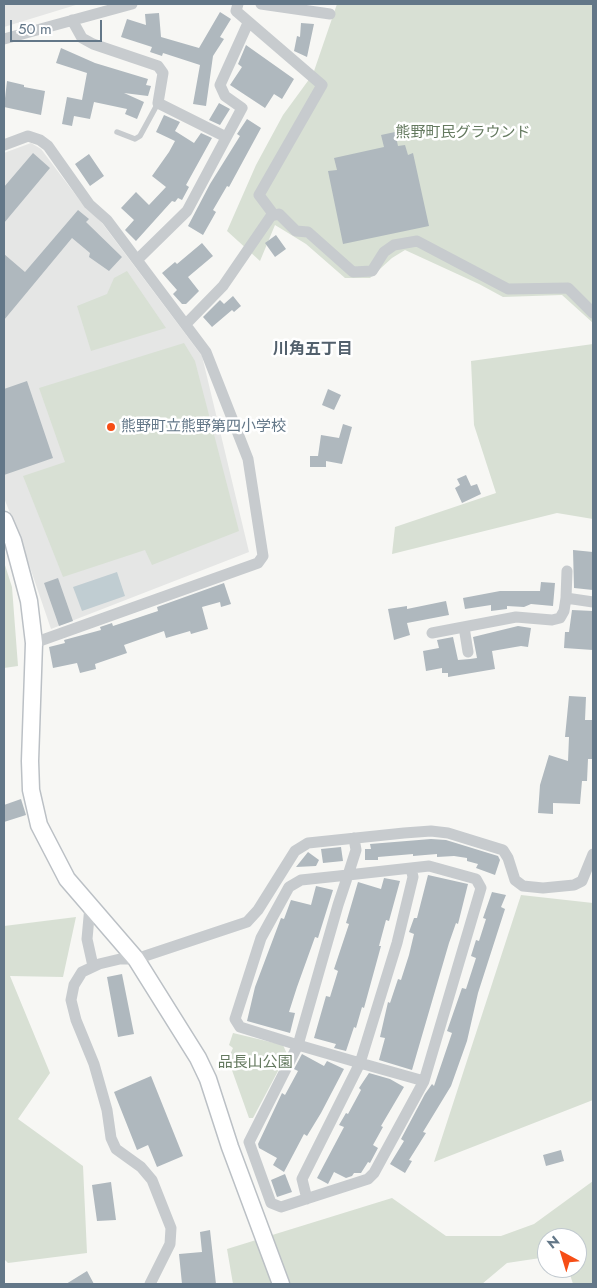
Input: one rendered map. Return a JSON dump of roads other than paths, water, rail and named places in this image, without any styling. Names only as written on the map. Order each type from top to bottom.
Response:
[{"type":"street","points":[[4,39],[132,4]]},
{"type":"street","points":[[238,4],[236,12],[322,85],[259,195],[274,215]]},
{"type":"street","points":[[261,4],[330,14]]},
{"type":"street","points":[[72,20],[82,38],[93,44],[158,66],[164,73],[158,102],[226,137]]},
{"type":"street","points":[[137,260],[187,211],[242,108],[224,96],[220,85],[248,23]]},
{"type":"street","points":[[4,145],[28,136],[40,140],[48,146],[89,204],[107,220],[206,352],[248,459],[263,556],[258,563],[34,643]]},
{"type":"street","points":[[186,324],[223,286],[271,216],[279,214],[296,231],[308,232],[353,272],[372,271],[384,252],[394,245],[417,241],[508,289],[568,288],[593,313]]},
{"type":"street","points":[[4,520],[13,541],[29,601],[34,643],[30,761],[31,790],[39,824],[49,848],[67,879],[136,959],[178,1023],[208,1080],[230,1147],[281,1284]]},
{"type":"street","points":[[432,633],[516,617],[552,620],[560,618],[564,611],[566,598],[567,571]]},
{"type":"street","points":[[566,598],[593,602]]},
{"type":"street","points":[[464,627],[468,652]]},
{"type":"street","points":[[150,1284],[170,1244],[171,1228],[152,1180],[141,1167],[116,1149],[111,1138],[107,1110],[94,1064],[76,1020],[71,1000],[74,985],[82,972],[93,966],[120,959],[136,959],[247,922],[258,910],[295,851],[308,843],[431,831],[448,833],[502,850],[508,858],[515,880],[523,886],[544,888],[574,885],[582,881],[593,854]]},
{"type":"street","points":[[354,838],[356,850],[348,875],[298,1044],[249,1142],[271,1203],[281,1207],[368,1179],[374,1172],[424,1081],[481,888],[476,879],[429,866],[348,875],[301,880],[288,887],[261,938],[236,1019],[240,1027],[298,1044],[360,1063],[424,1081]]},
{"type":"street","points":[[307,1199],[302,1178],[360,1063],[397,942],[413,877],[411,868]]},
{"type":"street","points":[[90,906],[87,939],[93,966]]},
{"type":"lane","points":[[117,132],[134,140],[140,136],[158,102]]},
{"type":"place","name":"熊野町立熊野第四小学校","points":[[111,427]]},
{"type":"district","name":"川角五丁目","points":[[313,350]]},
{"type":"park label","name":"熊野町民グラウンド","points":[[463,133]]},
{"type":"park label","name":"品長山公園","points":[[255,1063]]}]
